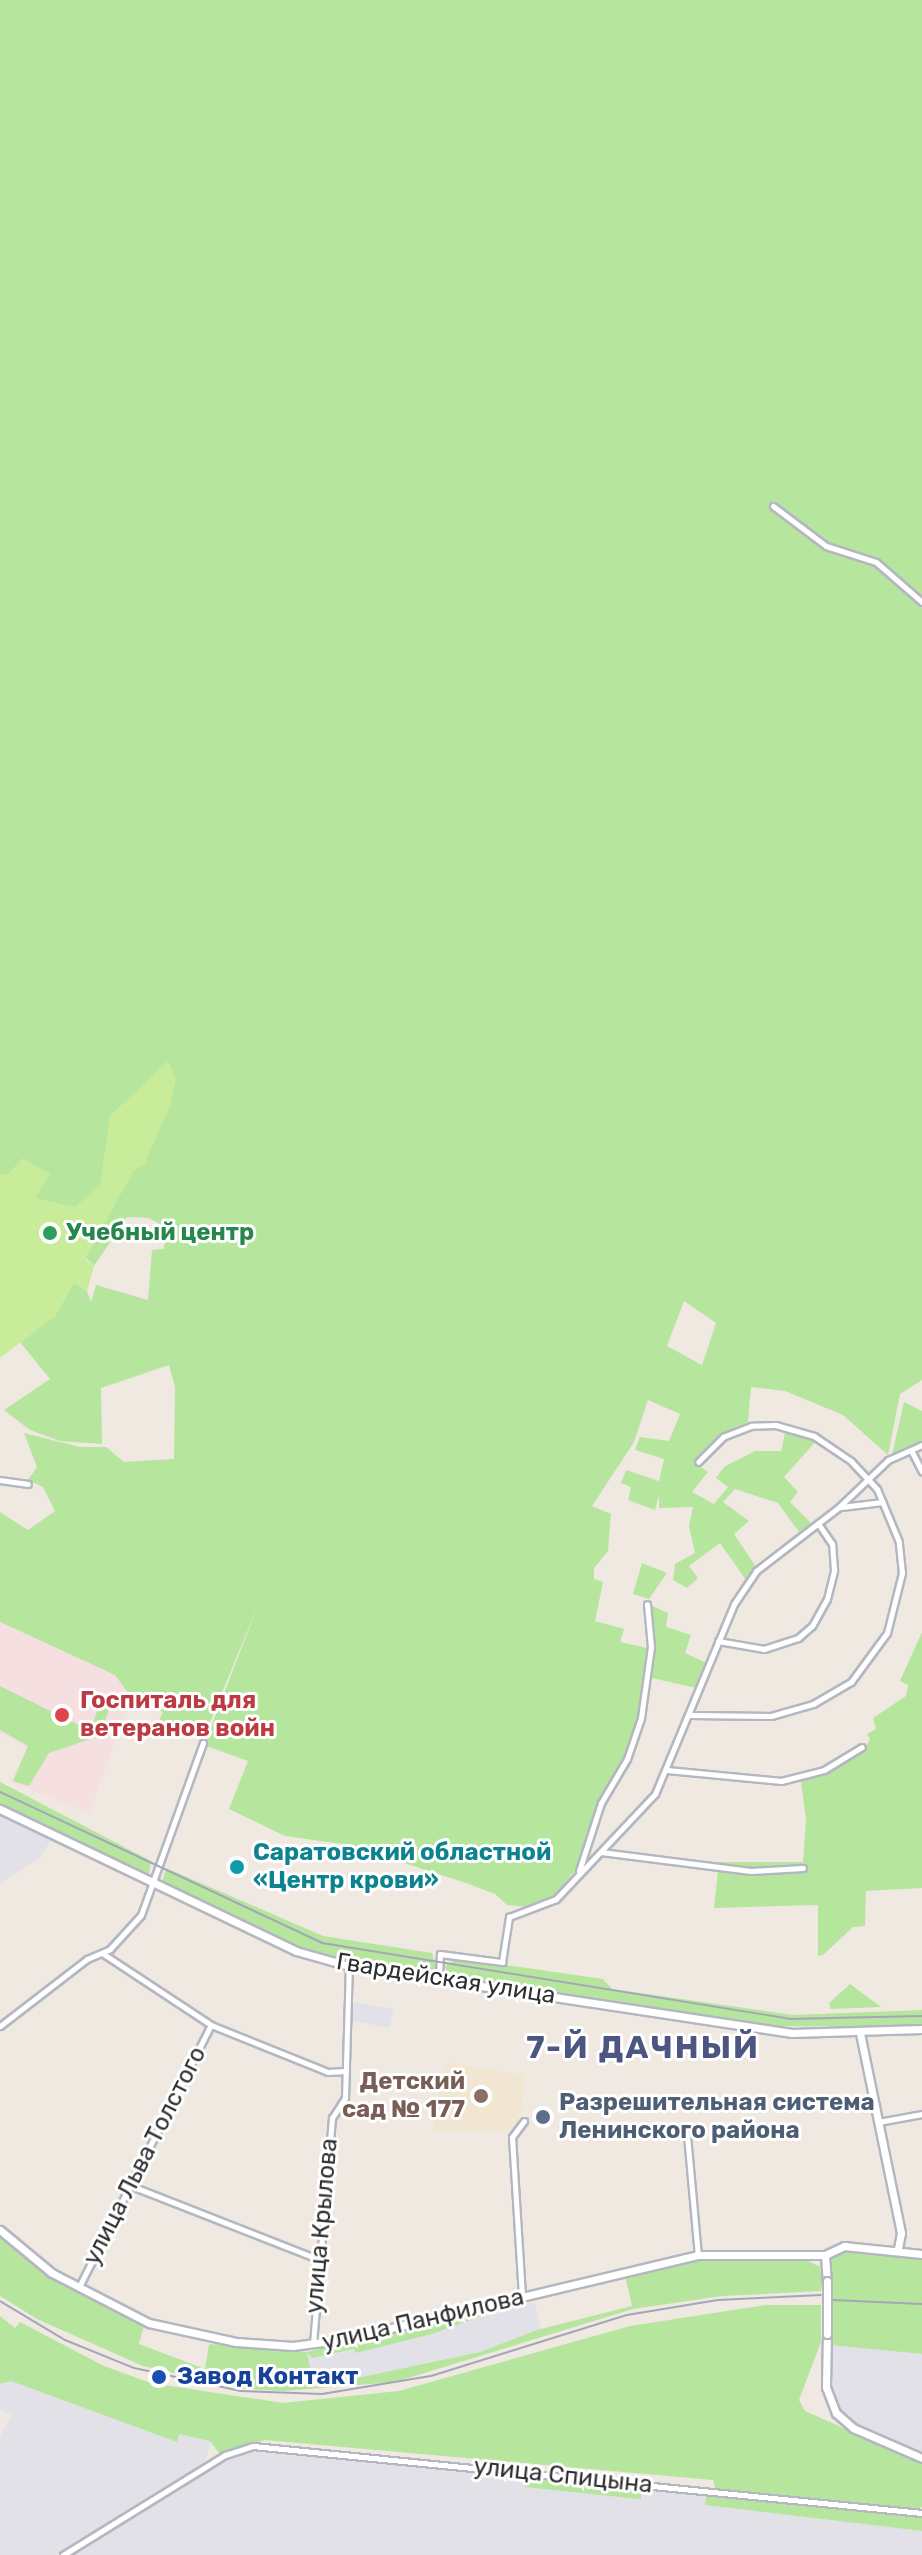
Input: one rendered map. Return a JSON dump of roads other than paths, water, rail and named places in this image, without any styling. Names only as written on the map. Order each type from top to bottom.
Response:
[{"type":"main road","name":"Гвардейская улица","points":[[0,1809],[296,1951],[349,1966],[757,2029],[860,2033],[922,2029]]},
{"type":"main road","points":[[860,2033],[901,2233],[898,2249]]},
{"type":"main road","name":"улица Панфилова","points":[[0,2230],[39,2264],[78,2288],[172,2330],[236,2342],[313,2346],[698,2255],[825,2255],[844,2246],[898,2249],[922,2254]]},
{"type":"main road","points":[[825,2255],[827,2393],[836,2413],[853,2428],[922,2458]]},
{"type":"street","points":[[773,506],[826,546],[876,562],[922,602]]},
{"type":"street","points":[[690,1715],[747,1718],[795,1711],[860,1674],[887,1633],[901,1585],[899,1542],[883,1502],[867,1478],[835,1448],[776,1425],[736,1429],[698,1462]]},
{"type":"street","points":[[439,1979],[440,1954],[502,1962],[509,1917],[556,1899],[578,1872],[655,1794],[718,1641],[756,1571],[839,1507],[888,1460],[922,1445]]},
{"type":"street","points":[[912,1452],[922,1472]]},
{"type":"street","points":[[0,1480],[28,1484]]},
{"type":"street","points":[[839,1507],[883,1502]]},
{"type":"street","points":[[718,1641],[764,1649],[798,1638],[812,1626],[827,1599],[834,1570],[832,1544],[818,1523]]},
{"type":"street","points":[[578,1872],[601,1803],[636,1739],[644,1705],[651,1647],[647,1604]]},
{"type":"street","points":[[0,2026],[87,1959],[102,1953],[141,1915],[203,1743]]},
{"type":"street","points":[[667,1770],[781,1781],[824,1770],[862,1747]]},
{"type":"street","points":[[600,1852],[751,1871],[803,1868]]},
{"type":"street","points":[[102,1953],[211,2025],[328,2072],[346,2071]]},
{"type":"street","name":"улица Крылова","points":[[313,2346],[332,2118],[345,2098],[349,1966]]},
{"type":"street","name":"улица Льва Толстого","points":[[78,2288],[211,2025]]},
{"type":"street","points":[[878,2122],[922,2114]]},
{"type":"street","points":[[522,2296],[512,2137],[524,2121]]},
{"type":"street","points":[[687,2135],[698,2255]]},
{"type":"street","points":[[129,2185],[318,2259]]},
{"type":"street","name":"улица Спицына","points":[[63,2555],[211,2461],[234,2450],[271,2446],[922,2513]]},
{"type":"tram line","points":[[0,1792],[322,1943],[789,2019],[922,2016]]},
{"type":"railway","points":[[0,2301],[65,2340],[134,2368],[240,2391],[322,2394],[431,2376],[627,2315],[718,2300],[821,2295]]},
{"type":"railway","points":[[833,2300],[922,2304]]},
{"type":"place","name":"Учебный центр","points":[[50,1233]]},
{"type":"place","name":"Госпиталь для ветеранов войн","points":[[62,1715]]},
{"type":"place","name":"Саратовский областной «Центр крови»","points":[[237,1867]]},
{"type":"place","name":"Детский сад № 177","points":[[481,2096]]},
{"type":"place","name":"Разрешительная система Ленинского района","points":[[543,2117]]},
{"type":"place","name":"Завод Контакт","points":[[159,2377]]},
{"type":"district","name":"7-Й ДАЧНЫЙ","points":[[643,2047]]}]
